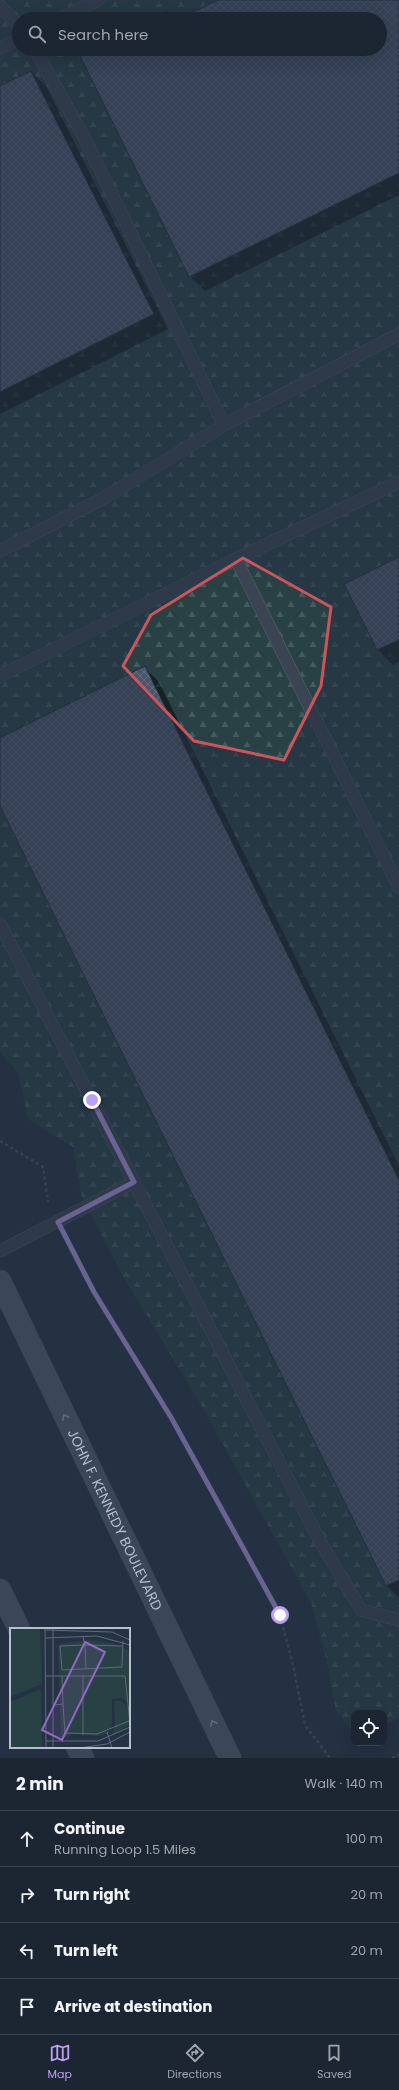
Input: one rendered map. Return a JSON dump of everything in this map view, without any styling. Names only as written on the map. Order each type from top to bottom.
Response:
[{"type":"main road","name":"JOHN F. KENNEDY BOULEVARD","points":[[0,1281],[230,1758]]},
{"type":"main road","points":[[0,1590],[19,1628]]},
{"type":"main road","points":[[78,1748],[83,1758]]},
{"type":"lane","points":[[73,12],[98,0]]},
{"type":"lane","points":[[0,6],[12,19]]},
{"type":"lane","points":[[0,48],[12,42]]},
{"type":"lane","points":[[39,56],[86,141],[224,425]]},
{"type":"lane","points":[[0,551],[104,498],[224,425],[399,334]]},
{"type":"lane","points":[[0,676],[236,559],[399,482]]},
{"type":"lane","points":[[236,559],[399,887]]},
{"type":"lane","points":[[0,924],[321,1543],[361,1610],[399,1620]]},
{"type":"lane","points":[[0,1251],[134,1182]]},
{"type":"path","points":[[0,1140],[43,1167],[49,1204],[94,1292],[172,1419],[280,1615],[293,1665],[305,1725],[330,1758]]},
{"type":"path","points":[[392,1758],[399,1755]]},
{"type":"highlighted area","points":[[243,558],[331,607],[321,686],[284,760],[194,741],[123,666],[151,615]]},
{"type":"green space","points":[[0,0],[399,0],[399,1718],[387,1724],[387,1710],[351,1710],[351,1729],[336,1711],[326,1658],[311,1603],[200,1403],[123,1276],[81,1194],[73,1147],[28,1119],[18,1072],[0,1052]]},
{"type":"building","points":[[218,0],[399,0],[399,173],[189,277],[80,56],[387,56],[387,12],[193,12]]},
{"type":"building","points":[[31,71],[154,314],[0,392],[0,86]]},
{"type":"building","points":[[399,557],[399,640],[377,650],[344,584]]},
{"type":"building","points":[[145,666],[399,1180],[399,1580],[386,1586],[0,806],[0,738]]},
{"type":"route","points":[[92,1100],[134,1182],[58,1222],[94,1292],[172,1419],[280,1615]]}]
